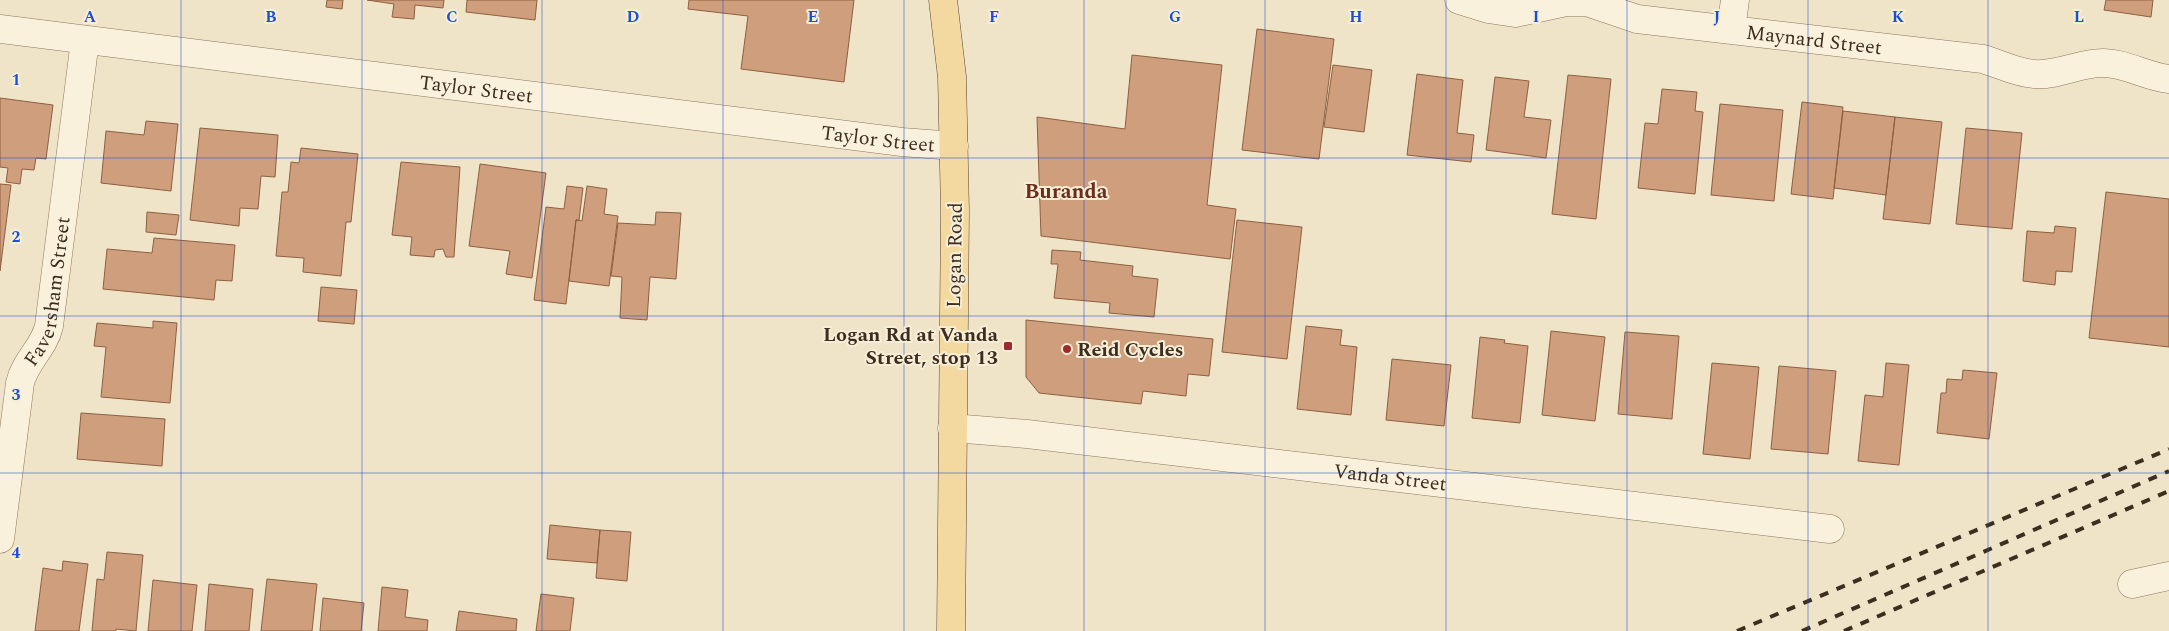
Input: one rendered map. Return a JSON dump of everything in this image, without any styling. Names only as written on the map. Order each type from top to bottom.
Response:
[{"type":"main road","name":"Logan Road","points":[[943,0],[952,77],[954,146],[952,631]]},
{"type":"street","name":"Maynard Street","points":[[1459,0],[1488,9],[1515,13],[1566,2],[1587,2],[1638,19],[1983,59],[2020,72],[2036,75],[2104,62],[2153,78],[2169,79]]},
{"type":"street","points":[[1731,29],[1735,0]]},
{"type":"street","name":"Taylor Street","points":[[0,29],[902,142],[954,146]]},
{"type":"street","name":"Faversham Street","points":[[0,539],[20,383],[24,370],[45,341],[49,326],[85,40]]},
{"type":"street","name":"Vanda Street","points":[[952,428],[1027,434],[1830,529]]},
{"type":"street","points":[[2132,584],[2169,576]]},
{"type":"building","points":[[327,0],[343,0],[342,9],[326,7]]},
{"type":"building","points":[[367,0],[444,0],[443,8],[415,5],[414,19],[392,17],[394,4]]},
{"type":"building","points":[[467,0],[537,0],[535,20],[466,12]]},
{"type":"building","points":[[689,0],[854,0],[844,82],[741,69],[748,16],[688,9]]},
{"type":"building","points":[[2106,0],[2153,0],[2151,17],[2104,10]]},
{"type":"building","points":[[1257,29],[1334,39],[1319,159],[1242,150]]},
{"type":"building","points":[[1132,55],[1222,65],[1207,205],[1236,209],[1230,259],[1041,236],[1037,117],[1125,129]]},
{"type":"building","points":[[1333,65],[1372,70],[1364,132],[1324,127]]},
{"type":"building","points":[[1417,74],[1463,80],[1457,133],[1474,135],[1471,162],[1407,155]]},
{"type":"building","points":[[1568,75],[1611,79],[1596,219],[1552,214]]},
{"type":"building","points":[[1495,77],[1529,81],[1524,117],[1551,120],[1546,158],[1486,150]]},
{"type":"building","points":[[1662,89],[1697,92],[1695,111],[1703,112],[1695,194],[1638,188],[1645,123],[1658,124]]},
{"type":"building","points":[[0,98],[53,105],[46,159],[36,158],[34,170],[22,169],[20,184],[6,182],[8,168],[0,167]]},
{"type":"building","points":[[1802,102],[1843,107],[1833,199],[1791,194]]},
{"type":"building","points":[[1720,104],[1783,110],[1774,201],[1711,195]]},
{"type":"building","points":[[1843,111],[1895,117],[1886,195],[1834,188]]},
{"type":"building","points":[[1895,117],[1942,122],[1930,224],[1883,219]]},
{"type":"building","points":[[146,121],[178,124],[171,191],[101,183],[106,131],[144,135]]},
{"type":"building","points":[[200,128],[278,135],[275,177],[261,176],[258,209],[240,208],[239,226],[190,220]]},
{"type":"building","points":[[1966,128],[2022,133],[2012,229],[1956,224]]},
{"type":"building","points":[[301,148],[358,154],[351,222],[346,222],[341,276],[303,272],[304,258],[276,256],[282,192],[288,192],[291,162],[299,163]]},
{"type":"building","points":[[401,162],[460,167],[454,257],[446,257],[443,249],[435,250],[434,257],[410,255],[412,237],[392,235]]},
{"type":"building","points":[[480,164],[546,173],[532,278],[506,274],[510,251],[469,246]]},
{"type":"building","points":[[0,184],[11,185],[0,271]]},
{"type":"building","points":[[567,186],[583,188],[579,220],[576,220],[566,304],[534,300],[546,207],[564,209]]},
{"type":"building","points":[[587,186],[607,189],[604,214],[618,216],[609,286],[569,281],[576,220],[582,221]]},
{"type":"building","points":[[2106,192],[2169,199],[2169,347],[2089,338]]},
{"type":"building","points":[[147,212],[179,215],[176,235],[146,232]]},
{"type":"building","points":[[656,212],[681,213],[676,279],[650,277],[647,320],[620,318],[622,277],[611,276],[618,223],[655,225]]},
{"type":"building","points":[[1237,220],[1302,227],[1287,359],[1222,352]]},
{"type":"building","points":[[2055,226],[2076,228],[2072,272],[2056,271],[2055,285],[2023,281],[2027,231],[2054,233]]},
{"type":"building","points":[[154,238],[235,245],[232,281],[216,280],[214,300],[103,289],[107,249],[152,253]]},
{"type":"building","points":[[1052,250],[1081,252],[1080,260],[1133,266],[1132,276],[1158,279],[1154,317],[1109,313],[1110,303],[1054,298],[1058,264],[1051,264]]},
{"type":"building","points":[[321,287],[357,290],[354,324],[318,321]]},
{"type":"building","points":[[1026,320],[1213,339],[1209,376],[1188,374],[1186,396],[1143,391],[1141,404],[1039,393],[1026,377]]},
{"type":"building","points":[[153,321],[177,323],[170,403],[101,397],[106,347],[94,346],[97,323],[153,328]]},
{"type":"building","points":[[1306,326],[1342,330],[1340,345],[1357,347],[1351,415],[1297,409]]},
{"type":"building","points":[[1551,331],[1605,337],[1595,421],[1542,415]]},
{"type":"building","points":[[1625,332],[1679,336],[1672,419],[1618,414]]},
{"type":"building","points":[[1480,337],[1505,340],[1504,343],[1528,346],[1520,423],[1472,418]]},
{"type":"building","points":[[1392,359],[1451,365],[1444,426],[1386,420]]},
{"type":"building","points":[[1712,363],[1759,367],[1750,459],[1703,454]]},
{"type":"building","points":[[1886,363],[1909,365],[1899,465],[1858,461],[1865,395],[1883,397]]},
{"type":"building","points":[[1779,366],[1836,371],[1828,454],[1771,449]]},
{"type":"building","points":[[1963,370],[1997,373],[1989,439],[1937,433],[1941,393],[1946,393],[1947,379],[1962,380]]},
{"type":"building","points":[[81,413],[165,419],[162,466],[77,459]]},
{"type":"building","points":[[550,525],[600,530],[597,563],[547,559]]},
{"type":"building","points":[[600,530],[631,532],[627,581],[596,578]]},
{"type":"building","points":[[107,552],[143,555],[136,631],[116,629],[116,631],[92,631],[97,579],[104,580]]},
{"type":"building","points":[[63,561],[88,564],[79,631],[35,631],[43,568],[62,571]]},
{"type":"building","points":[[267,579],[317,584],[312,631],[261,631]]},
{"type":"building","points":[[153,580],[197,585],[192,631],[148,631]]},
{"type":"building","points":[[209,584],[253,589],[249,631],[205,631]]},
{"type":"building","points":[[382,587],[408,590],[405,617],[428,620],[427,631],[378,631]]},
{"type":"building","points":[[541,594],[574,598],[570,631],[536,631]]},
{"type":"building","points":[[323,598],[364,603],[361,631],[320,631]]},
{"type":"building","points":[[459,611],[517,619],[516,631],[456,631]]},
{"type":"railway","points":[[1737,631],[2169,449]]},
{"type":"railway","points":[[1802,631],[2169,471]]},
{"type":"railway","points":[[1844,631],[2169,491]]},
{"type":"place","name":"Logan Rd at Vanda Street, stop 13","points":[[1008,346]]},
{"type":"place","name":"Reid Cycles","points":[[1067,349]]},
{"type":"district","name":"Buranda","points":[[1066,191]]}]
